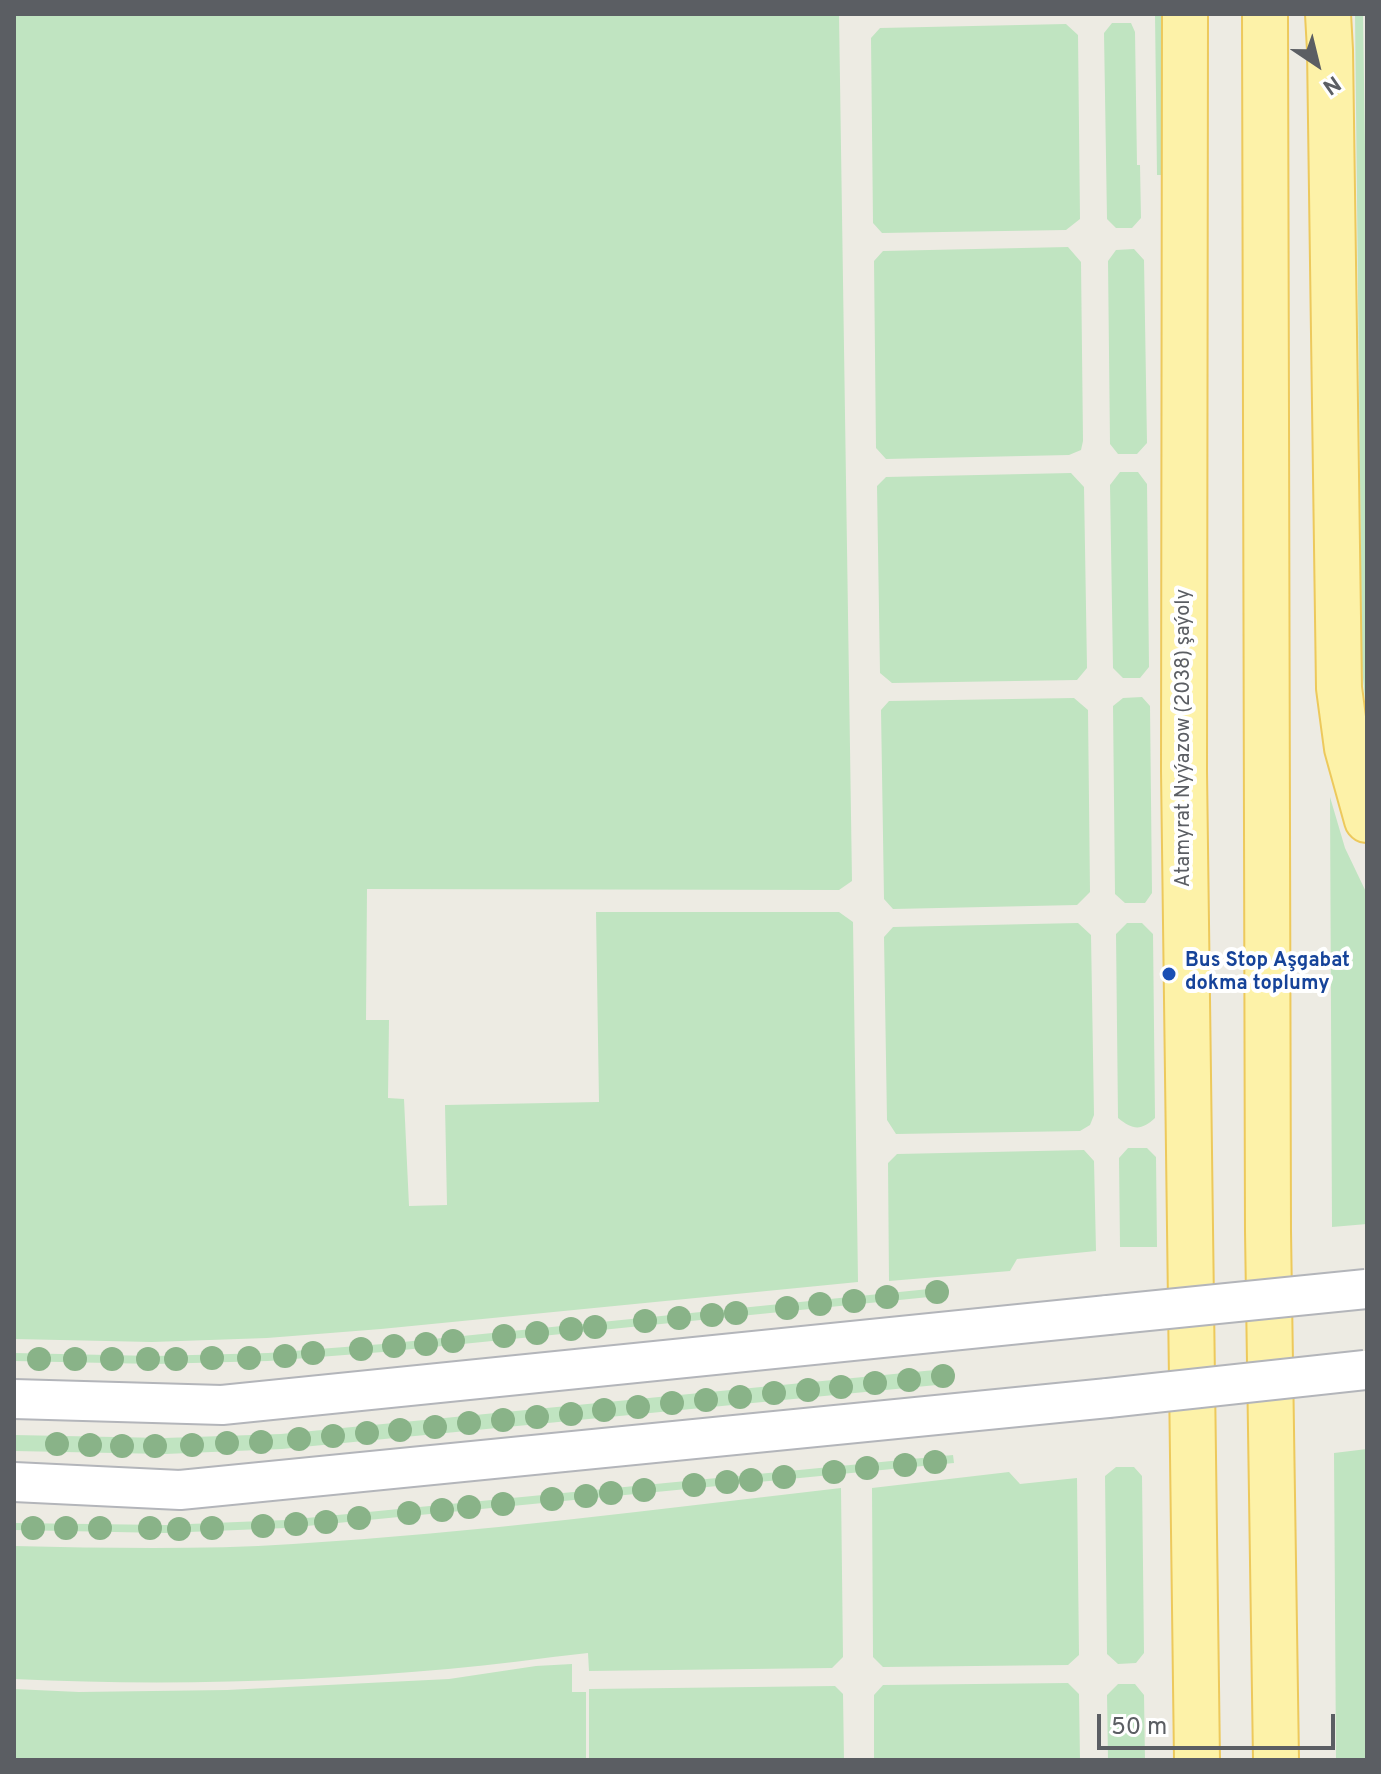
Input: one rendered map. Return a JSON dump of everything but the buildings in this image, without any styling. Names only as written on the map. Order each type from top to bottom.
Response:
[{"type":"main road","name":"Atamyrat Nyýazow (2038) şaýoly","points":[[1185,14],[1184,771],[1197,1760]]},
{"type":"main road","points":[[1265,14],[1268,1231],[1276,1760]]},
{"type":"main road","points":[[1328,14],[1339,688],[1347,748],[1367,820]]},
{"type":"street","points":[[14,1399],[222,1405],[1366,1289]]},
{"type":"street","points":[[14,1482],[180,1490],[1366,1370]]},
{"type":"green space","points":[[14,14],[839,14],[852,881],[839,890],[367,889],[366,1020],[389,1020],[388,1098],[404,1099],[409,1206],[447,1205],[445,1105],[599,1102],[596,912],[839,912],[853,922],[858,1282],[267,1338],[152,1342],[14,1339]]},
{"type":"green space","points":[[1155,14],[1165,14],[1167,175],[1157,175]]},
{"type":"green space","points":[[1355,14],[1363,14],[1367,283],[1367,724],[1362,666]]},
{"type":"green space","points":[[1112,23],[1131,23],[1135,32],[1141,218],[1132,228],[1116,228],[1107,219],[1104,33]]},
{"type":"green space","points":[[1066,24],[1078,35],[1080,219],[1066,230],[882,233],[873,223],[871,38],[880,28]]},
{"type":"green space","points":[[1068,247],[1081,262],[1081,450],[1069,455],[886,459],[876,448],[874,261],[883,251]]},
{"type":"green space","points":[[1134,249],[1144,260],[1147,443],[1137,454],[1118,454],[1110,444],[1108,261],[1116,250]]},
{"type":"green space","points":[[1120,472],[1138,472],[1147,484],[1149,667],[1140,678],[1123,678],[1113,668],[1110,485]]},
{"type":"green space","points":[[1071,473],[1084,487],[1087,668],[1077,680],[892,683],[880,673],[877,486],[886,477]]},
{"type":"green space","points":[[1142,697],[1150,706],[1152,893],[1145,903],[1125,903],[1115,894],[1113,706],[1123,698]]},
{"type":"green space","points":[[1074,698],[1088,710],[1090,892],[1077,905],[893,909],[884,899],[881,710],[889,701]]},
{"type":"green space","points":[[1330,797],[1345,848],[1367,894],[1367,1224],[1332,1227]]},
{"type":"green space","points":[[1078,923],[1091,935],[1094,1115],[1090,1125],[1080,1131],[896,1134],[887,1120],[884,937],[893,927]]},
{"type":"green space","points":[[1127,923],[1142,923],[1153,934],[1155,1118],[1137,1127],[1118,1118],[1116,934]]},
{"type":"green space","points":[[1128,1148],[1147,1148],[1156,1157],[1157,1247],[1120,1247],[1119,1158]]},
{"type":"green space","points":[[1084,1150],[1094,1161],[1096,1251],[1017,1259],[1010,1271],[889,1281],[888,1163],[897,1154]]},
{"type":"green space","points":[[939,1288],[939,1296],[383,1352],[268,1361],[155,1364],[14,1361],[14,1353],[155,1356],[268,1353],[383,1344]]},
{"type":"green space","points":[[945,1369],[947,1384],[282,1449],[165,1454],[14,1451],[14,1435],[164,1438],[281,1434]]},
{"type":"green space","points":[[1367,1449],[1367,1760],[1336,1760],[1334,1453]]},
{"type":"green space","points":[[953,1455],[954,1463],[286,1528],[165,1533],[14,1530],[14,1523],[165,1525],[286,1520]]},
{"type":"green space","points":[[1116,1467],[1134,1467],[1142,1476],[1144,1653],[1136,1663],[1118,1664],[1107,1654],[1105,1476]]},
{"type":"green space","points":[[1009,1472],[1020,1484],[1077,1478],[1079,1655],[1068,1665],[883,1667],[873,1657],[872,1488]]},
{"type":"green space","points":[[841,1488],[843,1657],[832,1668],[589,1671],[588,1653],[448,1669],[286,1680],[123,1682],[14,1679],[14,1546],[119,1548],[293,1544],[567,1520]]},
{"type":"green space","points":[[572,1664],[572,1692],[586,1692],[586,1760],[14,1760],[14,1689],[79,1692],[227,1690],[449,1679]]},
{"type":"green space","points":[[1068,1683],[1079,1694],[1080,1760],[874,1760],[874,1695],[883,1685]]},
{"type":"green space","points":[[1118,1684],[1135,1684],[1144,1695],[1145,1760],[1108,1760],[1107,1695]]},
{"type":"green space","points":[[835,1686],[843,1694],[844,1760],[589,1760],[589,1689]]},
{"type":"place","name":"Bus Stop Aşgabat dokma toplumy","points":[[1169,974]]}]
